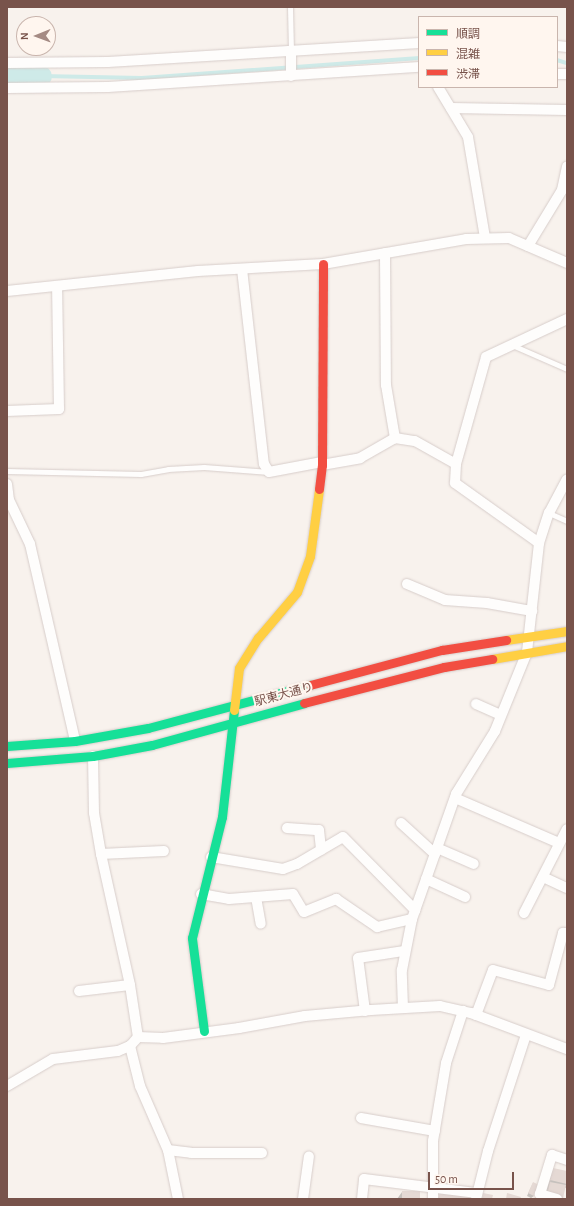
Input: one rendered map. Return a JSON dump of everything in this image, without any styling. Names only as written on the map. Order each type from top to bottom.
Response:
[{"type":"street","points":[[7,63],[108,62],[291,50],[418,44]]},
{"type":"street","points":[[291,50],[291,76]]},
{"type":"street","points":[[7,88],[108,87],[418,67]]},
{"type":"street","points":[[439,88],[468,137],[485,238]]},
{"type":"street","points":[[451,108],[567,110]]},
{"type":"street","points":[[528,246],[562,190],[567,166]]},
{"type":"street","points":[[7,291],[242,269],[323,264],[466,239],[485,238],[509,238],[567,263]]},
{"type":"street","points":[[385,253],[386,386],[395,438]]},
{"type":"street","points":[[204,1031],[193,960],[192,938],[201,894],[222,817],[238,668],[258,638],[297,592],[310,556],[322,463],[323,264]]},
{"type":"street","points":[[242,269],[264,464],[269,472],[360,458],[395,438],[415,441],[456,464]]},
{"type":"street","points":[[7,411],[59,409],[57,286]]},
{"type":"street","points":[[539,543],[455,483],[456,464],[486,357],[567,319]]},
{"type":"street","points":[[403,1008],[401,980],[404,951],[414,914],[455,798],[475,759],[495,731],[527,652],[539,543],[549,513],[567,479]]},
{"type":"street","points":[[7,484],[9,500],[30,544],[75,741]]},
{"type":"street","points":[[407,584],[445,600],[487,603],[532,611]]},
{"type":"street","name":"駅東大通り","points":[[7,746],[75,741],[148,728],[442,650],[567,631]]},
{"type":"street","name":"駅東大通り","points":[[7,763],[93,756],[152,745],[367,685],[527,652],[567,646]]},
{"type":"street","points":[[476,704],[501,715]]},
{"type":"street","points":[[93,756],[94,813],[101,854],[130,985],[138,1037]]},
{"type":"street","points":[[455,798],[559,843]]},
{"type":"street","points":[[401,823],[436,851],[474,864]]},
{"type":"street","points":[[287,828],[319,830],[321,850]]},
{"type":"street","points":[[524,913],[567,829]]},
{"type":"street","points":[[211,857],[283,869],[343,838],[414,914]]},
{"type":"street","points":[[101,854],[164,851]]},
{"type":"street","points":[[543,876],[567,888]]},
{"type":"street","points":[[426,879],[465,897]]},
{"type":"street","points":[[201,894],[229,899],[292,894],[304,912],[336,899],[377,927],[414,914]]},
{"type":"street","points":[[256,897],[261,924]]},
{"type":"street","points":[[476,1015],[493,970],[549,985],[563,933],[567,933]]},
{"type":"street","points":[[365,1011],[358,958],[404,951]]},
{"type":"street","points":[[79,991],[130,985]]},
{"type":"street","points":[[138,1037],[162,1038],[204,1031],[239,1028],[305,1016],[440,1006],[476,1015],[526,1035],[567,1049]]},
{"type":"street","points":[[433,1199],[435,1131],[446,1063],[464,1012]]},
{"type":"street","points":[[362,1199],[364,1179],[433,1186],[476,1196],[488,1151],[526,1035]]},
{"type":"street","points":[[7,1086],[53,1059],[118,1051],[130,1046],[138,1037]]},
{"type":"street","points":[[130,1046],[140,1086],[168,1150],[178,1199]]},
{"type":"street","points":[[361,1118],[435,1131]]},
{"type":"street","points":[[168,1150],[191,1153],[262,1152]]},
{"type":"street","points":[[557,1199],[540,1194],[552,1155],[567,1160]]},
{"type":"street","points":[[303,1199],[309,1156]]},
{"type":"lane","points":[[290,7],[291,50]]},
{"type":"lane","points":[[511,345],[567,369]]},
{"type":"lane","points":[[7,470],[140,474],[168,469],[204,467],[269,472]]},
{"type":"lane","points":[[549,513],[567,521]]},
{"type":"building","points":[[553,1168],[567,1171],[567,1184],[550,1180]]},
{"type":"building","points":[[533,1182],[539,1185],[534,1196],[528,1193]]},
{"type":"building","points":[[550,1182],[566,1185],[563,1198],[547,1194]]},
{"type":"building","points":[[441,1190],[470,1197],[470,1199],[438,1199]]},
{"type":"building","points":[[402,1191],[420,1191],[420,1199],[402,1199]]},
{"type":"building","points":[[483,1193],[493,1195],[492,1199],[482,1199]]},
{"type":"building","points":[[507,1193],[521,1197],[520,1199],[506,1199]]},
{"type":"waterway","points":[[41,76],[142,78],[418,58]]},
{"type":"waterway","points":[[558,60],[567,63]]},
{"type":"waterway","points":[[7,77],[41,76]]},
{"type":"traffic: fast","points":[[7,746],[75,741],[148,728],[310,685]]},
{"type":"traffic: fast","points":[[7,763],[93,756],[152,745],[304,703]]},
{"type":"traffic: fast","points":[[204,1031],[192,938],[222,817],[234,710]]},
{"type":"traffic: slow","points":[[234,710],[239,668],[258,638],[297,592],[310,556],[319,489]]},
{"type":"traffic: slow","points":[[506,640],[567,631]]},
{"type":"traffic: slow","points":[[492,659],[567,646]]},
{"type":"traffic: jam","points":[[319,489],[322,465],[323,264]]},
{"type":"traffic: jam","points":[[310,685],[442,650],[506,640]]},
{"type":"traffic: jam","points":[[304,703],[444,667],[492,659]]}]
